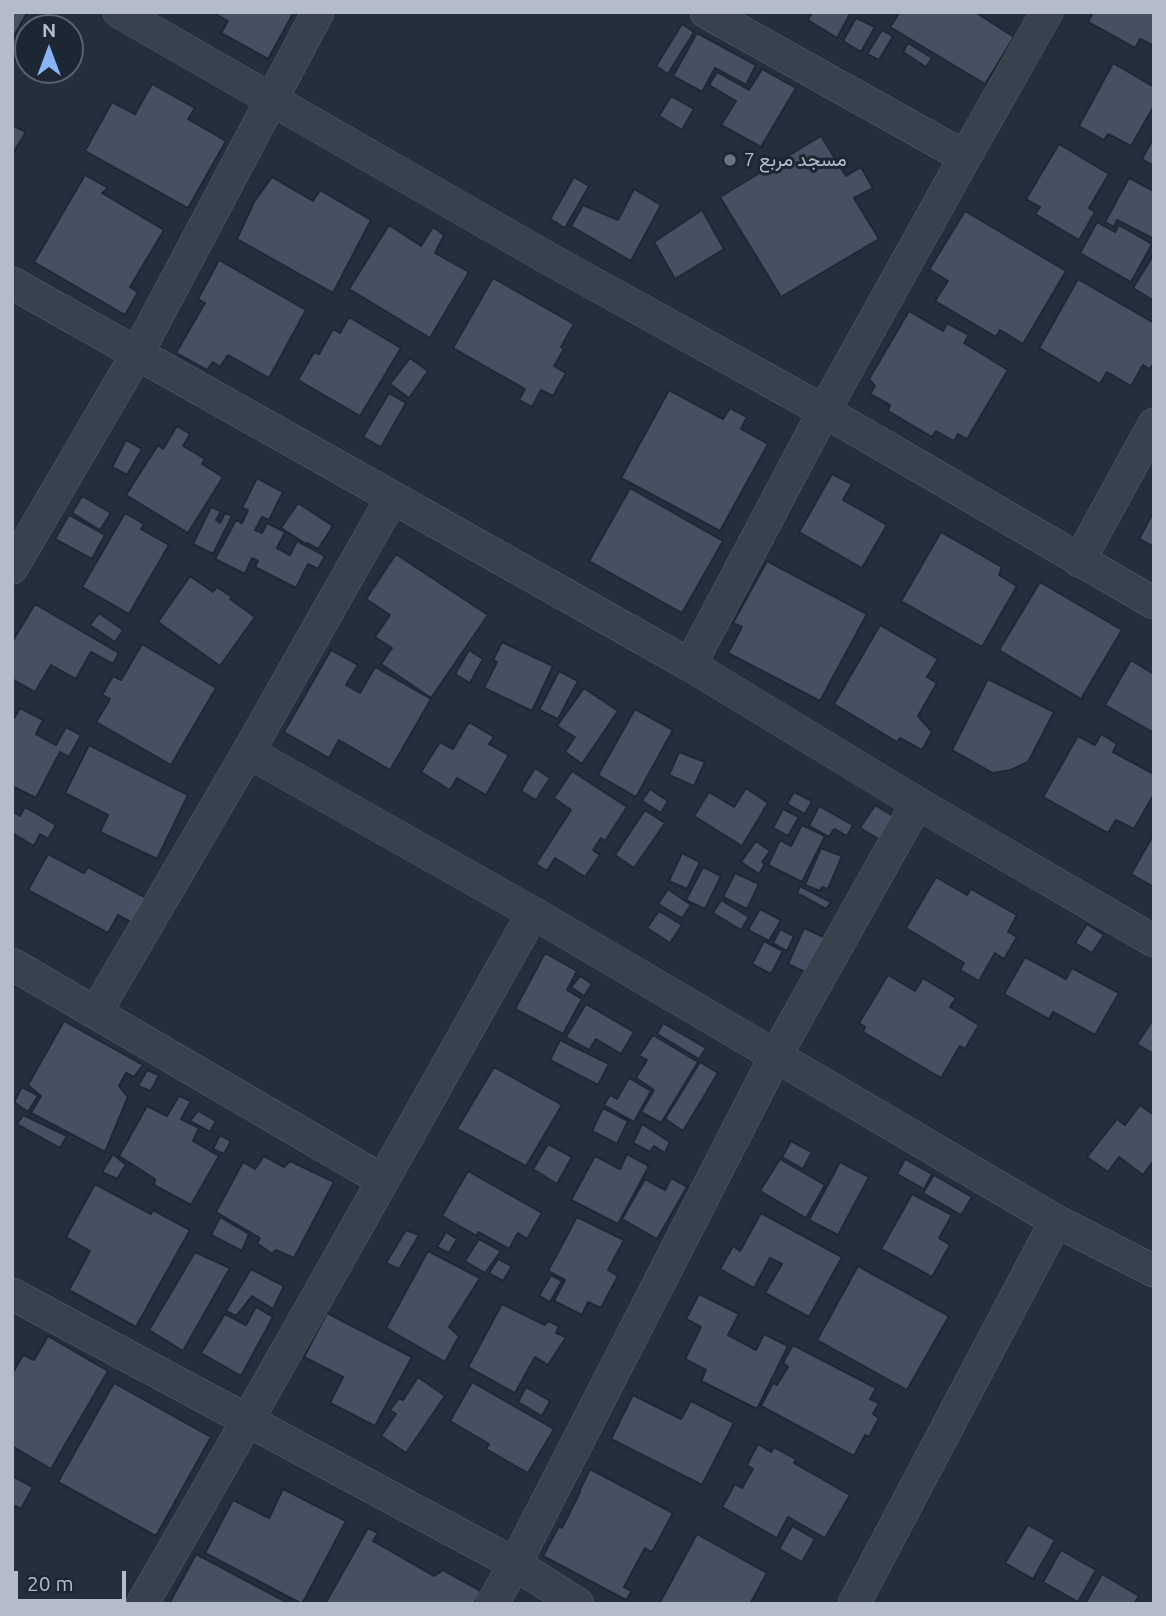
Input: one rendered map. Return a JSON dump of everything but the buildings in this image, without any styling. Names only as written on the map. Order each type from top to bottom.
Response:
[{"type":"street","points":[[119,12],[551,260],[824,411],[1154,603]]},
{"type":"street","points":[[12,568],[137,354],[318,12]]},
{"type":"street","points":[[706,12],[965,157]]},
{"type":"street","points":[[690,665],[824,411],[1047,12]]},
{"type":"street","points":[[12,283],[690,665],[917,803],[1154,942]]},
{"type":"street","points":[[1079,561],[1154,424]]},
{"type":"street","points":[[96,1012],[392,498]]},
{"type":"street","points":[[248,752],[533,914],[1056,1221],[1154,1271]]},
{"type":"street","points":[[492,1604],[775,1057],[917,803]]},
{"type":"street","points":[[142,1604],[249,1420],[533,914]]},
{"type":"street","points":[[12,964],[382,1180]]},
{"type":"street","points":[[853,1604],[1056,1221]]},
{"type":"street","points":[[12,1294],[515,1564],[578,1604]]},
{"type":"place","name":"مسجد مربع 7","points":[[730,160]]}]
